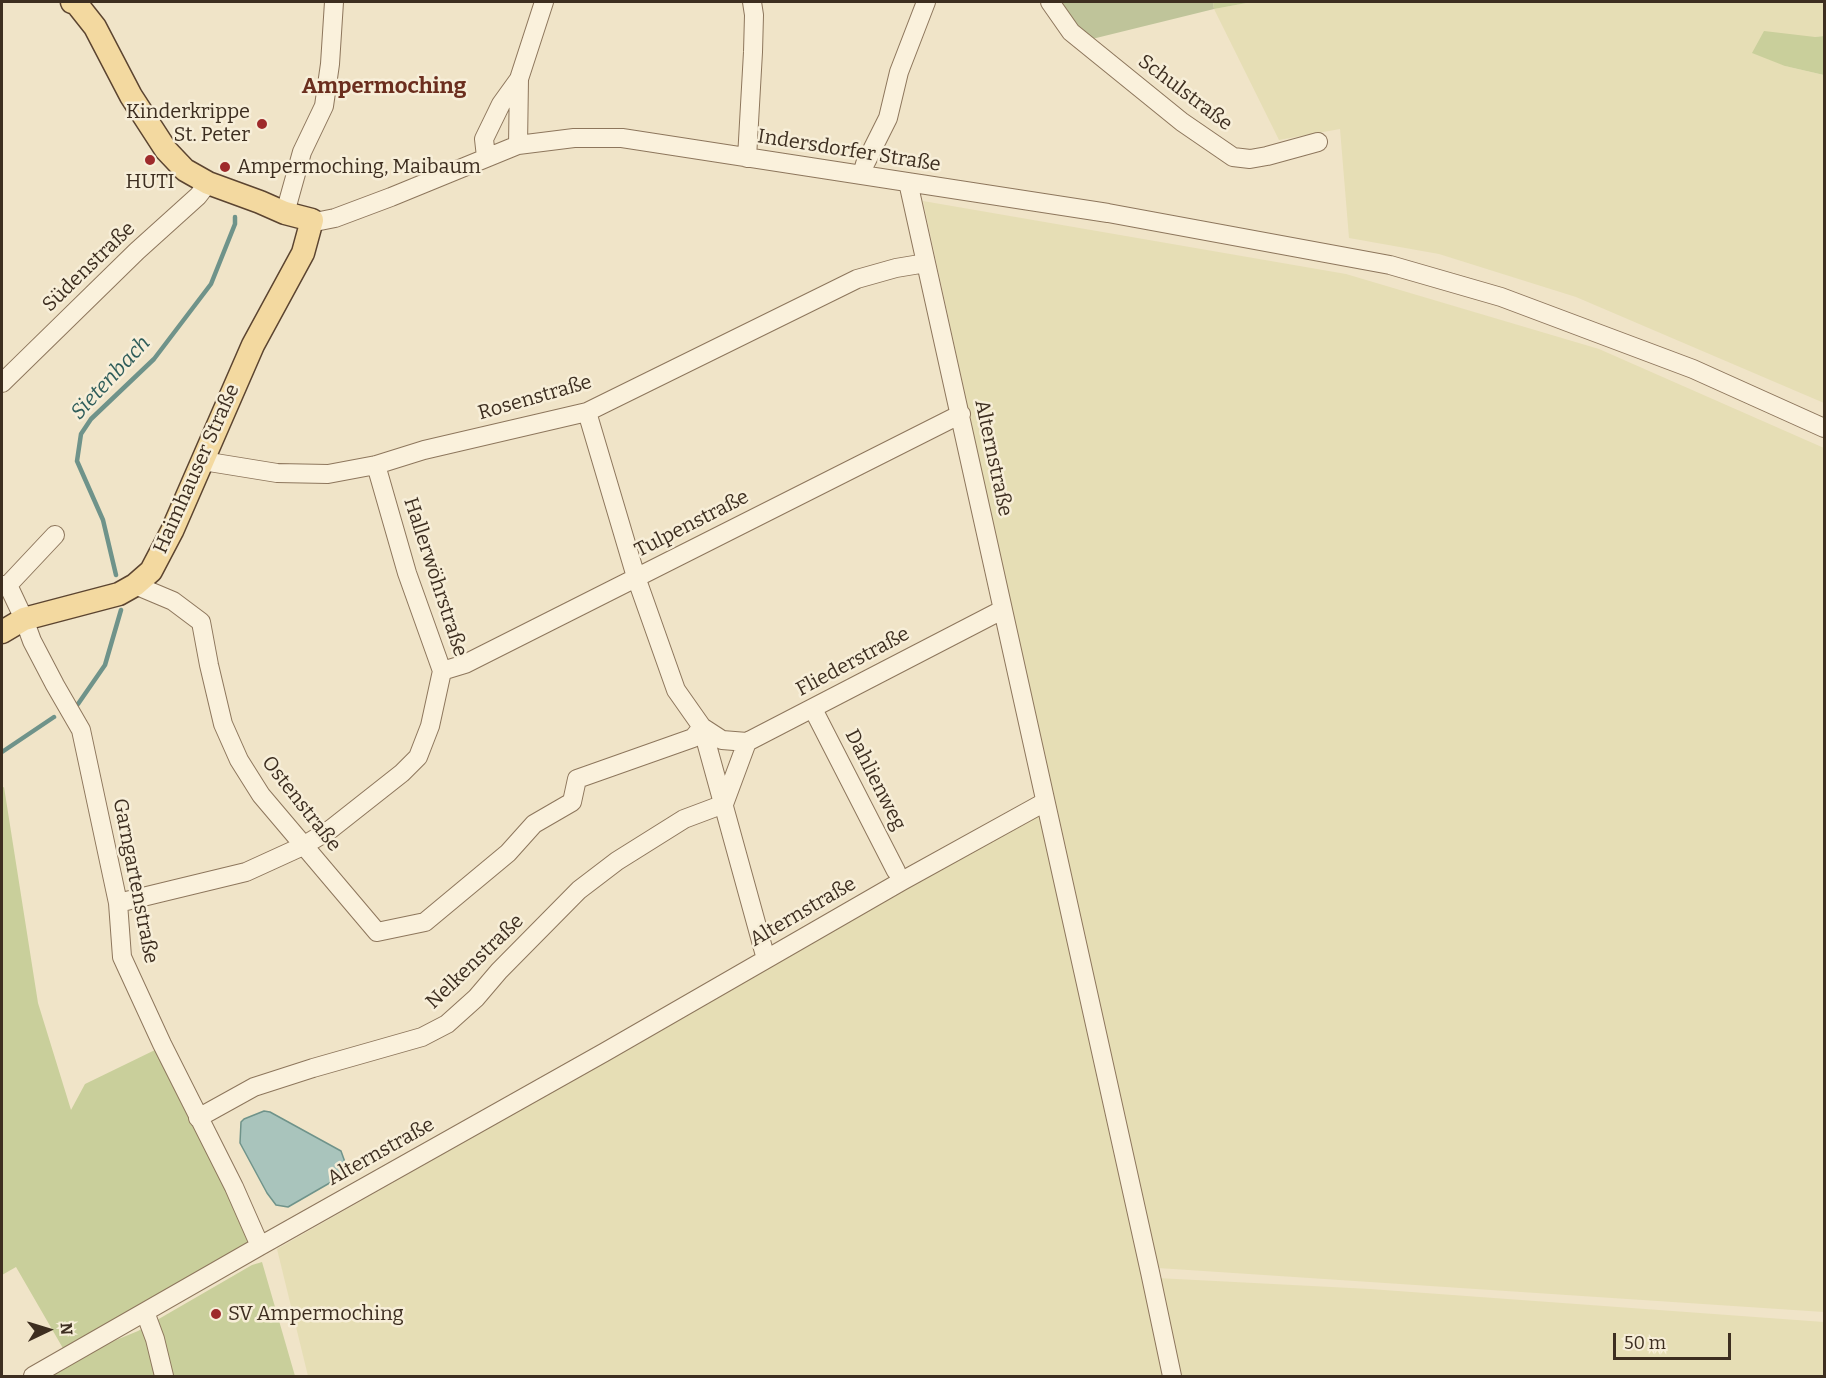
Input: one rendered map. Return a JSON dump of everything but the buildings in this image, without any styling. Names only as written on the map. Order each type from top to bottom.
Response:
[{"type":"main road","points":[[75,2],[94,27],[131,96],[166,150],[185,170],[208,183],[285,213],[312,220]]},
{"type":"main road","name":"Haimhauser Straße","points":[[2,632],[24,619],[119,594],[135,585],[151,571],[172,531],[253,345],[303,253],[312,220]]},
{"type":"street","points":[[285,213],[302,152],[324,106],[330,64],[334,2]]},
{"type":"street","points":[[518,145],[519,79],[544,2]]},
{"type":"street","points":[[747,158],[753,52],[752,2]]},
{"type":"street","points":[[862,175],[865,164],[888,118],[899,72],[926,2]]},
{"type":"street","name":"Schulstraße","points":[[1050,2],[1071,32],[1182,122],[1233,157],[1258,158],[1318,142]]},
{"type":"street","points":[[486,157],[484,139],[501,104],[519,79]]},
{"type":"street","name":"Indersdorfer Straße","points":[[312,220],[335,218],[518,145],[574,138],[622,138],[1108,213],[1390,265],[1512,301],[1693,369],[1824,428]]},
{"type":"street","name":"Alternstraße","points":[[33,1377],[1045,802],[908,182]]},
{"type":"street","name":"Südenstraße","points":[[2,383],[137,251],[198,196],[208,183]]},
{"type":"street","name":"Rosenstraße","points":[[203,461],[277,473],[328,474],[376,465],[424,450],[587,412],[857,279],[896,268],[926,263]]},
{"type":"street","points":[[587,412],[636,577],[676,690],[702,727],[766,959]]},
{"type":"street","name":"Tulpenstraße","points":[[442,671],[465,664],[961,414]]},
{"type":"street","name":"Hallerwöhrstraße","points":[[118,903],[246,872],[303,846],[340,821],[418,758],[430,726],[442,671],[407,573],[376,465]]},
{"type":"street","points":[[5,585],[55,535]]},
{"type":"street","name":"Garngartenstraße","points":[[5,585],[55,685],[81,729],[118,903],[122,957],[198,1118],[234,1187],[260,1246]]},
{"type":"street","name":"Ostenstraße","points":[[135,585],[172,601],[201,622],[223,723],[239,760],[261,795],[377,932],[425,922],[508,853],[534,824],[572,802],[577,778],[693,738],[702,727]]},
{"type":"street","name":"Fliederstraße","points":[[747,742],[1002,610]]},
{"type":"street","name":"Dahlienweg","points":[[813,709],[896,871]]},
{"type":"street","points":[[702,727],[722,740],[747,742],[724,804]]},
{"type":"street","points":[[1045,802],[1172,1377]]},
{"type":"street","name":"Nelkenstraße","points":[[198,1118],[254,1087],[422,1037],[447,1024],[476,998],[579,890],[618,861],[684,819],[724,804]]},
{"type":"street","points":[[145,1312],[155,1339],[164,1377]]},
{"type":"shaded area","points":[[1252,2],[1824,2],[1824,36],[1815,37],[1785,66],[1824,75],[1824,403],[1576,297],[1439,254],[1349,238],[1340,129],[1279,140],[1214,9]]},
{"type":"shaded area","points":[[923,201],[1346,274],[1599,349],[1824,448],[1824,1312],[1158,1268]]},
{"type":"shaded area","points":[[1041,812],[1165,1376],[308,1376],[277,1249]]},
{"type":"shaded area","points":[[1157,1278],[1370,1289],[1824,1322],[1824,1376],[1177,1376]]},
{"type":"green space","points":[[1060,2],[1213,2],[1214,9],[1088,40]]},
{"type":"green space","points":[[1213,2],[1252,2],[1214,9]]},
{"type":"green space","points":[[1764,31],[1824,36],[1824,75],[1785,66],[1752,53]]},
{"type":"green space","points":[[4,787],[38,1003],[71,1110],[85,1084],[157,1049],[251,1241],[64,1350],[16,1267],[2,1275],[2,788]]},
{"type":"green space","name":"SV Ampermoching","points":[[262,1262],[295,1376],[50,1376],[87,1352],[138,1331],[252,1265]]},
{"type":"water","points":[[264,1111],[270,1112],[341,1151],[346,1165],[340,1177],[288,1207],[276,1205],[240,1143],[241,1122]]},
{"type":"waterway","name":"Sietenbach","points":[[116,575],[103,520],[77,461],[81,434],[91,419],[154,359],[211,284],[235,224],[235,217]]},
{"type":"waterway","name":"Sietenbach","points":[[78,704],[105,665],[121,610]]},
{"type":"waterway","name":"Sietenbach","points":[[2,752],[54,717]]},
{"type":"place","name":"Kinderkrippe St. Peter","points":[[262,124]]},
{"type":"place","name":"HUTI","points":[[150,160]]},
{"type":"place","name":"Ampermoching, Maibaum","points":[[225,167]]},
{"type":"place","name":"SV Ampermoching","points":[[216,1314]]},
{"type":"district","name":"Ampermoching","points":[[384,87]]}]
